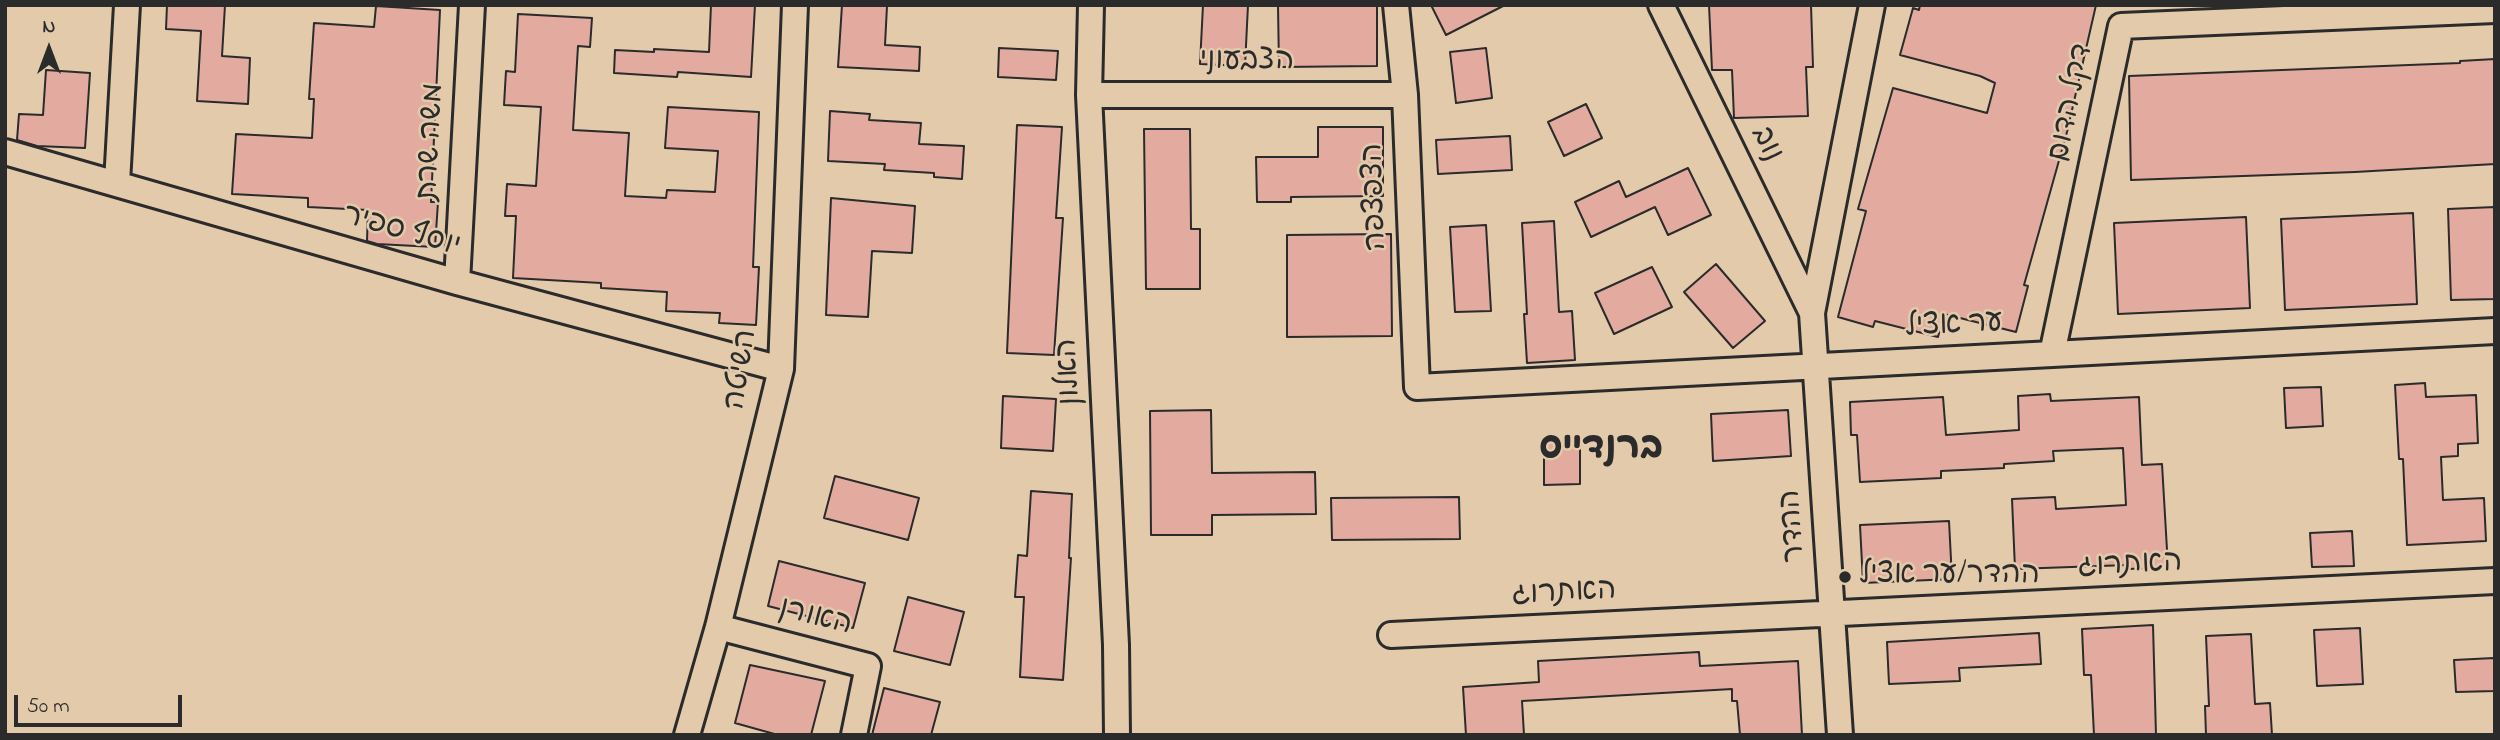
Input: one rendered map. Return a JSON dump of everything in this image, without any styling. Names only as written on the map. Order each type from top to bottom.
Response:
[{"type":"street","points":[[117,183],[127,5]]},
{"type":"street","name":"משה שרת","points":[[457,282],[472,5]]},
{"type":"street","name":"השיטה","points":[[687,735],[718,627],[781,369],[795,5]]},
{"type":"street","name":"האלון","points":[[1091,5],[1089,95],[1116,645],[1117,735]]},
{"type":"street","name":"הצפצפה","points":[[1396,5],[1405,95],[1416,387]]},
{"type":"street","name":"נוב","points":[[1661,5],[1812,313]]},
{"type":"street","points":[[1812,313],[1872,5]]},
{"type":"street","name":"דקל הדום","points":[[2052,354],[2121,26],[2495,10]]},
{"type":"street","name":"הצבעוני","points":[[1089,95],[1405,95]]},
{"type":"street","name":"יוסף ספיר","points":[[5,152],[457,282],[781,369]]},
{"type":"street","name":"ההדר","points":[[1812,313],[1840,735]]},
{"type":"street","name":"ער אציל","points":[[1416,387],[1815,364],[2495,331]]},
{"type":"street","name":"האתרוג","points":[[1391,635],[2495,581]]},
{"type":"street","name":"האורן","points":[[718,627],[868,666],[854,735]]},
{"type":"building","points":[[167,5],[225,5],[222,56],[250,58],[248,104],[197,101],[201,31],[166,29]]},
{"type":"building","points":[[711,5],[755,5],[751,77],[678,72],[677,77],[614,73],[615,50],[709,52]]},
{"type":"building","points":[[842,5],[887,6],[885,45],[920,47],[919,71],[838,67]]},
{"type":"building","points":[[1203,5],[1248,5],[1245,66],[1200,64]]},
{"type":"building","points":[[1377,5],[1377,66],[1279,67],[1278,6]]},
{"type":"building","points":[[1431,5],[1505,5],[1446,35]]},
{"type":"building","points":[[1709,5],[1811,5],[1813,67],[1806,67],[1808,116],[1734,118],[1732,70],[1712,70]]},
{"type":"building","points":[[1920,5],[2096,5],[2067,132],[2024,285],[2028,286],[2016,332],[1944,314],[1938,337],[1875,321],[1873,327],[1838,317],[1866,211],[1858,209],[1893,88],[1987,113],[1995,83],[1980,76],[1900,55],[1913,8],[1919,10]]},
{"type":"building","points":[[376,6],[440,10],[431,202],[438,202],[435,247],[377,244],[367,241],[368,210],[308,207],[308,198],[232,194],[236,134],[312,138],[314,99],[309,99],[314,23],[374,27]]},
{"type":"building","points":[[518,14],[592,18],[590,47],[578,46],[573,130],[629,133],[625,196],[666,198],[667,190],[715,192],[718,151],[665,148],[668,107],[759,112],[753,267],[759,267],[756,325],[719,323],[720,313],[666,311],[667,292],[601,288],[601,283],[513,278],[516,216],[505,216],[507,184],[536,186],[541,107],[504,105],[506,71],[515,72]]},
{"type":"building","points":[[999,48],[1058,51],[1056,80],[998,77]]},
{"type":"building","points":[[1486,48],[1492,98],[1456,103],[1450,52]]},
{"type":"building","points":[[2495,59],[2495,164],[2131,180],[2129,76],[2460,63]]},
{"type":"building","points":[[46,70],[90,73],[85,148],[37,146],[17,140],[19,114],[43,115]]},
{"type":"building","points":[[1586,104],[1602,138],[1564,156],[1548,122]]},
{"type":"building","points":[[830,111],[870,114],[869,120],[921,123],[919,144],[964,146],[962,179],[934,177],[934,173],[884,170],[885,164],[828,161]]},
{"type":"building","points":[[1017,125],[1062,127],[1056,218],[1063,218],[1054,355],[1007,353]]},
{"type":"building","points":[[1318,127],[1383,127],[1383,196],[1291,197],[1291,202],[1257,202],[1256,157],[1318,157]]},
{"type":"building","points":[[1144,129],[1190,129],[1191,229],[1200,229],[1200,289],[1146,289]]},
{"type":"building","points":[[1510,136],[1512,170],[1438,174],[1436,140]]},
{"type":"building","points":[[1688,168],[1711,215],[1668,235],[1655,207],[1591,237],[1575,202],[1619,181],[1626,197]]},
{"type":"building","points":[[831,198],[915,206],[912,253],[872,251],[868,317],[826,315]]},
{"type":"building","points":[[2495,207],[2495,299],[2451,300],[2448,209]]},
{"type":"building","points":[[2413,213],[2417,304],[2285,310],[2281,219]]},
{"type":"building","points":[[2246,217],[2250,308],[2118,314],[2114,223]]},
{"type":"building","points":[[1554,221],[1559,312],[1572,311],[1575,360],[1527,363],[1522,223]]},
{"type":"building","points":[[1486,225],[1491,311],[1455,312],[1450,227]]},
{"type":"building","points":[[1391,234],[1392,336],[1287,337],[1287,235]]},
{"type":"building","points":[[1716,264],[1765,321],[1733,348],[1684,292]]},
{"type":"building","points":[[1652,267],[1672,307],[1614,334],[1595,293]]},
{"type":"building","points":[[2425,383],[2426,397],[2476,395],[2478,443],[2458,444],[2458,456],[2441,457],[2443,500],[2484,498],[2486,541],[2407,545],[2403,459],[2399,459],[2395,385]]},
{"type":"building","points":[[2321,387],[2323,426],[2286,428],[2284,388]]},
{"type":"building","points":[[2050,394],[2051,401],[2139,397],[2142,465],[2162,464],[2168,567],[2129,569],[2128,565],[2015,569],[2012,499],[2055,497],[2056,509],[2126,505],[2123,448],[2053,451],[2054,461],[2004,464],[2004,468],[1941,471],[1941,478],[1860,482],[1857,435],[1851,435],[1850,402],[1943,397],[1946,435],[2019,430],[2018,396]]},
{"type":"building","points":[[1003,396],[1056,399],[1053,451],[1001,448]]},
{"type":"building","points":[[1211,410],[1212,473],[1315,472],[1316,514],[1212,515],[1212,535],[1151,535],[1150,411]]},
{"type":"building","points":[[1788,410],[1791,456],[1713,461],[1711,414]]},
{"type":"building","points":[[1544,441],[1580,441],[1580,484],[1544,485]]},
{"type":"building","points":[[835,476],[919,498],[908,540],[824,518]]},
{"type":"building","points":[[1031,491],[1072,494],[1063,680],[1020,677],[1024,597],[1015,597],[1018,555],[1027,556]]},
{"type":"building","points":[[1459,497],[1460,539],[1332,540],[1331,498]]},
{"type":"building","points":[[1949,521],[1952,579],[1863,583],[1860,525]]},
{"type":"building","points":[[2352,531],[2354,566],[2312,567],[2310,533]]},
{"type":"building","points":[[779,561],[865,583],[853,628],[768,606]]},
{"type":"building","points":[[908,597],[964,612],[950,665],[894,651]]},
{"type":"building","points":[[2153,625],[2156,735],[2094,735],[2091,675],[2084,675],[2082,629]]},
{"type":"building","points":[[2360,628],[2363,684],[2317,686],[2314,630]]},
{"type":"building","points":[[2039,633],[2041,664],[1959,668],[1960,681],[1889,684],[1887,642]]},
{"type":"building","points":[[2251,634],[2255,704],[2270,703],[2272,735],[2206,735],[2205,706],[2209,706],[2206,636]]},
{"type":"building","points":[[1699,652],[1700,666],[1798,661],[1802,735],[1740,735],[1737,701],[1732,701],[1732,689],[1522,701],[1524,735],[1466,735],[1463,687],[1539,682],[1538,661]]},
{"type":"building","points":[[2494,658],[2495,691],[2456,692],[2454,660]]},
{"type":"building","points":[[750,665],[825,681],[811,735],[778,735],[735,723]]},
{"type":"building","points":[[884,688],[940,702],[931,735],[872,735]]},
{"type":"place","name":"ההדר/ער אציל","points":[[1845,577]]},
{"type":"district","name":"ברנדייס","points":[[1601,451]]}]
